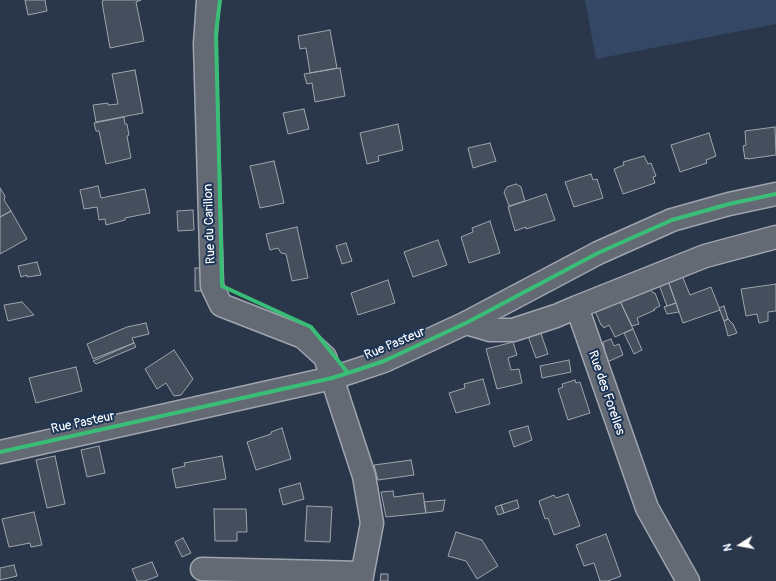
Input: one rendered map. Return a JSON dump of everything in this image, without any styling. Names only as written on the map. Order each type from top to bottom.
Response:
[{"type":"street","name":"Rue du Carillon","points":[[208,0],[204,44],[212,286],[221,305],[303,337],[325,357],[364,476],[372,522],[362,577]]},
{"type":"street","name":"Rue Pasteur","points":[[0,452],[332,378],[384,361],[466,323],[598,253],[672,220],[729,204],[776,194]]},
{"type":"street","points":[[466,323],[490,330],[514,330],[556,316],[705,256],[776,238]]},
{"type":"street","name":"Rue des Forelles","points":[[577,307],[647,508],[688,581]]},
{"type":"street","points":[[202,569],[362,577]]},
{"type":"shaded area","points":[[585,0],[776,0],[776,24],[596,59]]},
{"type":"building","points":[[25,0],[45,0],[47,11],[28,15]]},
{"type":"building","points":[[141,0],[136,2],[144,41],[110,48],[102,1]]},
{"type":"building","points":[[330,30],[337,68],[310,73],[306,48],[300,49],[298,36]]},
{"type":"building","points":[[340,68],[345,96],[315,102],[312,83],[307,84],[304,74]]},
{"type":"building","points":[[135,70],[143,113],[96,122],[93,105],[108,103],[108,105],[118,104],[112,74]]},
{"type":"building","points":[[304,109],[309,129],[288,134],[283,113]]},
{"type":"building","points":[[124,117],[129,135],[127,136],[131,158],[106,164],[99,131],[96,131],[94,123]]},
{"type":"building","points":[[398,124],[403,150],[378,156],[379,161],[367,164],[360,133]]},
{"type":"building","points":[[775,127],[776,155],[745,159],[743,146],[746,145],[745,131]]},
{"type":"building","points":[[709,133],[716,156],[706,160],[707,163],[680,172],[671,145]]},
{"type":"building","points":[[490,143],[496,161],[473,168],[468,148]]},
{"type":"building","points":[[644,156],[648,164],[651,163],[656,176],[653,177],[655,183],[623,194],[614,169],[624,165],[623,162]]},
{"type":"building","points":[[274,161],[284,203],[260,208],[250,166]]},
{"type":"building","points":[[591,174],[593,180],[597,179],[603,198],[574,207],[565,182]]},
{"type":"building","points":[[516,184],[521,187],[525,201],[509,206],[504,192],[507,187]]},
{"type":"building","points":[[98,186],[101,198],[145,189],[150,213],[125,218],[125,220],[106,225],[105,219],[99,220],[97,207],[84,209],[80,190]]},
{"type":"building","points":[[0,188],[5,196],[4,200],[11,211],[0,217]]},
{"type":"building","points":[[546,194],[555,220],[515,231],[508,207]]},
{"type":"building","points":[[193,210],[194,230],[178,231],[177,211]]},
{"type":"building","points":[[11,211],[27,239],[0,254],[0,217]]},
{"type":"building","points":[[490,221],[500,253],[469,263],[461,237],[473,232],[472,228]]},
{"type":"building","points":[[297,227],[308,278],[292,281],[286,254],[281,253],[278,248],[270,250],[266,234]]},
{"type":"building","points":[[438,240],[447,265],[413,277],[404,252]]},
{"type":"building","points":[[346,243],[352,261],[342,264],[336,246]]},
{"type":"building","points":[[37,262],[41,275],[27,277],[27,275],[21,277],[18,266]]},
{"type":"building","points":[[195,268],[204,268],[202,291],[195,291]]},
{"type":"building","points":[[681,273],[690,295],[711,287],[720,310],[683,323],[667,278]]},
{"type":"building","points":[[667,278],[676,303],[667,306],[658,282]]},
{"type":"building","points":[[388,280],[395,303],[358,315],[351,293]]},
{"type":"building","points":[[776,284],[776,311],[768,312],[768,321],[759,323],[757,314],[746,316],[741,289]]},
{"type":"building","points":[[649,286],[653,293],[655,293],[660,306],[654,309],[655,310],[637,318],[639,324],[632,326],[619,299]]},
{"type":"building","points":[[619,299],[633,329],[615,337],[609,325],[604,328],[601,325],[595,311]]},
{"type":"building","points":[[22,302],[34,315],[8,321],[4,305]]},
{"type":"building","points":[[676,303],[679,312],[667,314],[664,307]]},
{"type":"building","points":[[724,306],[728,319],[724,321],[719,308]]},
{"type":"building","points":[[728,319],[733,324],[737,333],[728,336],[724,321]]},
{"type":"building","points":[[146,323],[149,334],[132,338],[134,343],[93,359],[87,344],[127,327]]},
{"type":"building","points":[[633,329],[642,350],[634,354],[624,333]]},
{"type":"building","points":[[540,331],[548,354],[536,358],[528,336]]},
{"type":"building","points":[[611,339],[614,346],[619,344],[623,355],[607,362],[603,342]]},
{"type":"building","points":[[513,342],[517,355],[508,358],[511,370],[519,369],[522,383],[497,389],[486,349]]},
{"type":"building","points":[[134,343],[136,347],[96,364],[93,361]]},
{"type":"building","points":[[174,350],[193,379],[181,395],[174,396],[166,383],[157,389],[145,369]]},
{"type":"building","points":[[569,360],[571,372],[542,378],[540,366]]},
{"type":"building","points":[[76,367],[82,391],[36,403],[29,378]]},
{"type":"building","points":[[483,379],[490,404],[456,413],[449,393],[465,388],[464,384]]},
{"type":"building","points":[[575,380],[576,383],[580,382],[590,413],[568,420],[558,389],[563,387],[562,384]]},
{"type":"building","points":[[528,426],[532,440],[514,447],[509,431]]},
{"type":"building","points":[[282,428],[291,459],[256,470],[247,442],[271,434],[271,432]]},
{"type":"building","points":[[99,446],[105,473],[87,477],[81,450]]},
{"type":"building","points":[[55,456],[65,504],[47,508],[36,460]]},
{"type":"building","points":[[222,456],[226,479],[176,488],[172,469],[185,466],[184,463]]},
{"type":"building","points":[[411,460],[414,475],[378,480],[374,465]]},
{"type":"building","points":[[300,483],[304,499],[283,505],[279,489]]},
{"type":"building","points":[[393,491],[394,497],[423,493],[426,513],[386,517],[381,492]]},
{"type":"building","points":[[568,494],[580,526],[554,535],[548,518],[545,519],[539,501],[554,495],[556,498]]},
{"type":"building","points":[[445,500],[443,511],[426,513],[424,502]]},
{"type":"building","points":[[517,500],[519,508],[504,513],[501,505]]},
{"type":"building","points":[[501,505],[504,513],[498,515],[495,507]]},
{"type":"building","points":[[307,506],[332,507],[330,542],[305,541]]},
{"type":"building","points":[[214,509],[246,509],[247,532],[237,532],[237,541],[215,541]]},
{"type":"building","points":[[34,512],[42,545],[31,547],[30,543],[9,547],[2,519]]},
{"type":"building","points":[[456,532],[482,540],[498,566],[477,579],[466,561],[448,556]]},
{"type":"building","points":[[606,534],[621,576],[608,581],[600,581],[594,563],[584,566],[576,545]]},
{"type":"building","points":[[183,538],[191,553],[182,557],[175,542]]},
{"type":"building","points":[[152,562],[158,576],[145,581],[137,581],[132,569]]},
{"type":"building","points":[[14,565],[17,576],[0,580],[0,568]]},
{"type":"building","points":[[381,574],[388,574],[388,581],[380,581]]},
{"type":"cycle path","points":[[220,0],[216,33],[222,286],[311,327],[348,373]]},
{"type":"cycle path","points":[[0,452],[332,378],[348,373],[384,361],[466,323],[598,253],[672,220],[729,204],[776,194]]}]
